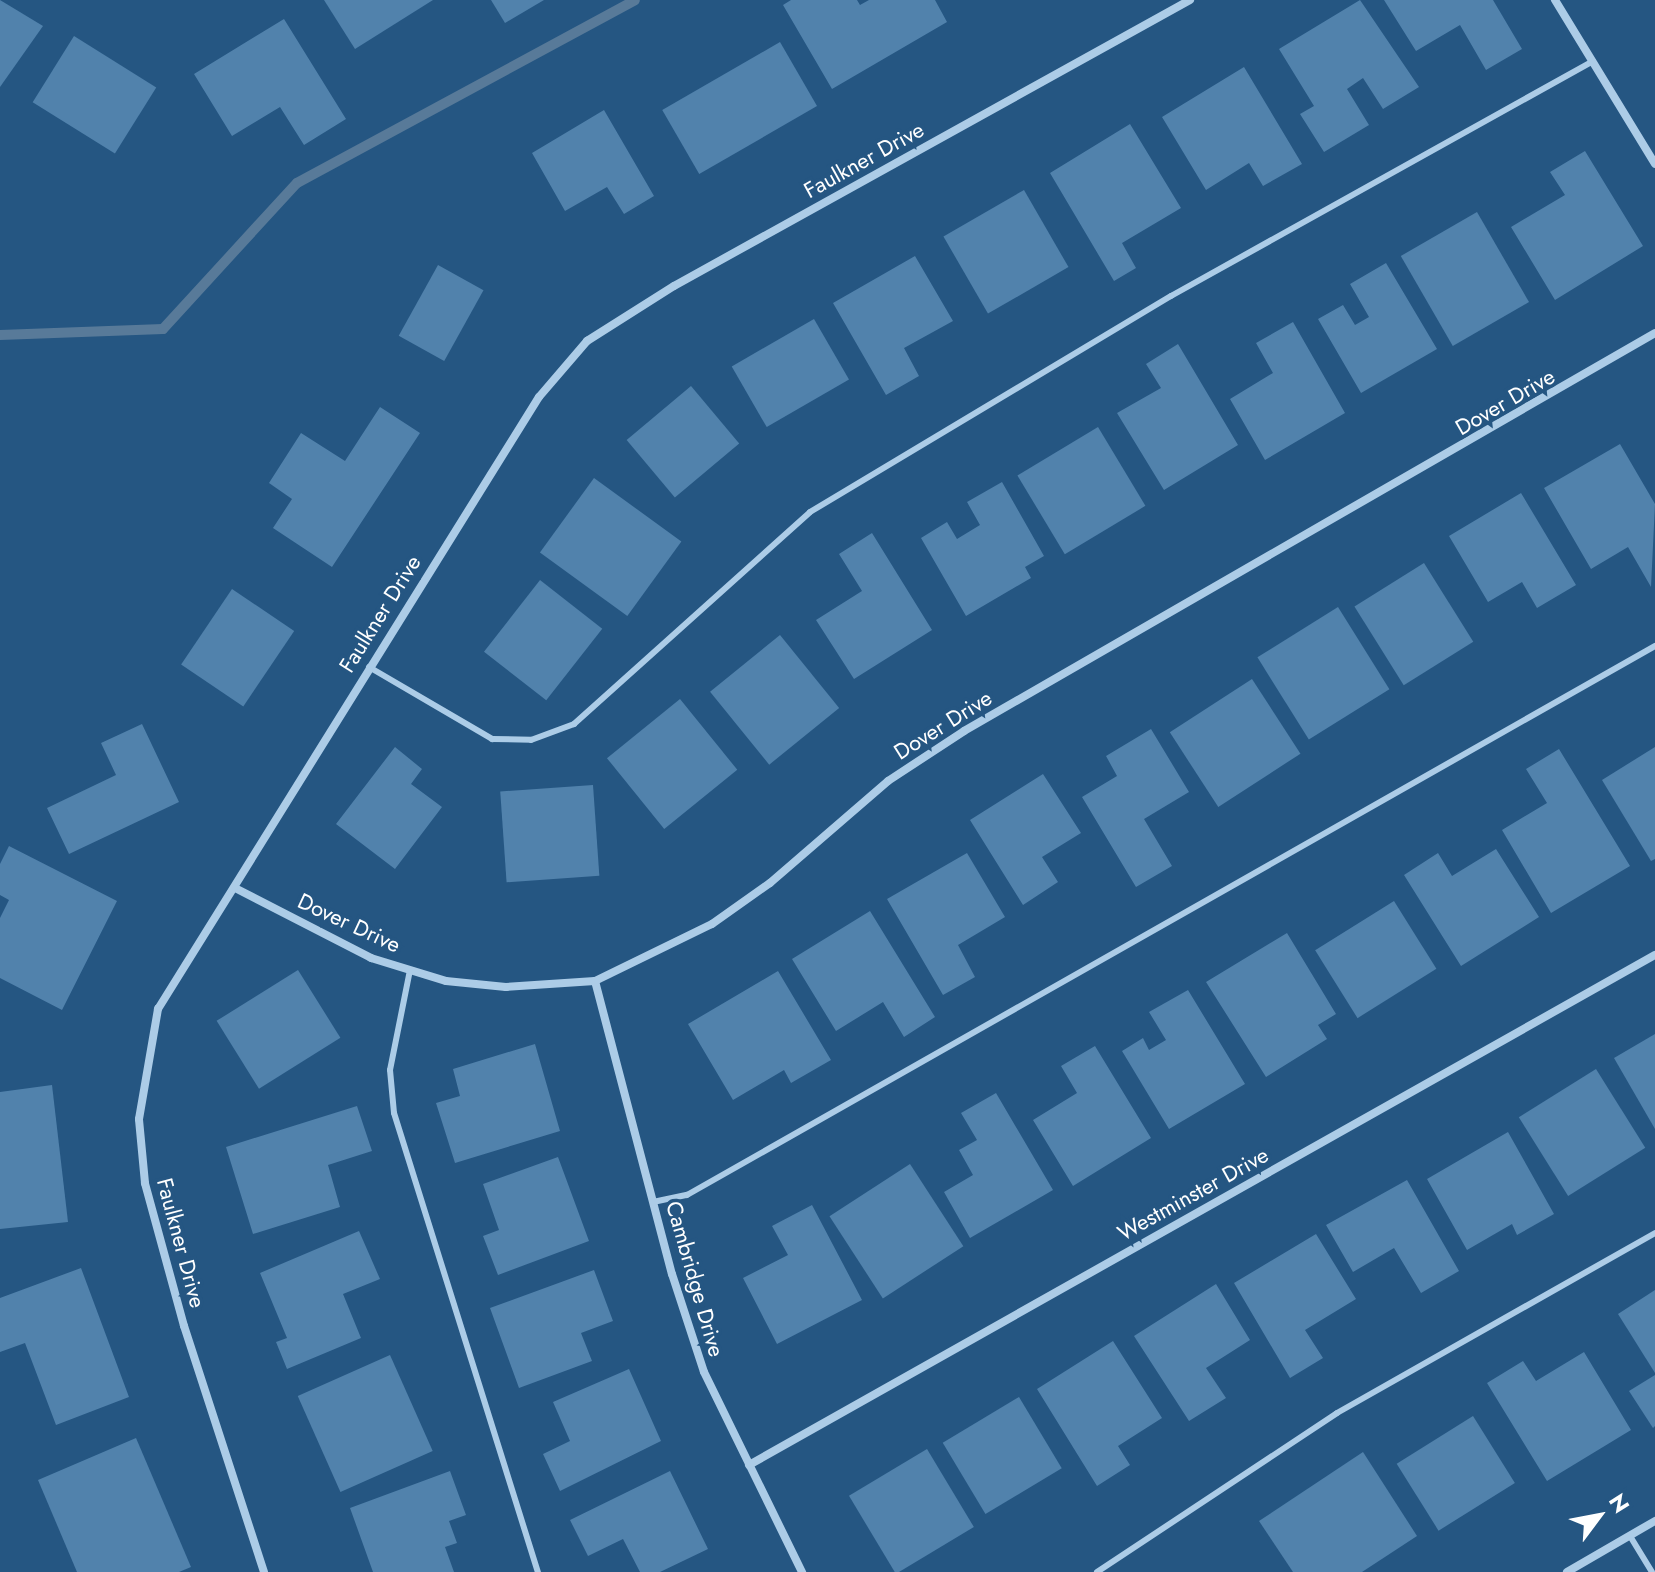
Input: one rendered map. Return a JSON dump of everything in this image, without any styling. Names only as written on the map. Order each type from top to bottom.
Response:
[{"type":"street","name":"Faulkner Drive","points":[[264,1572],[152,1211],[139,1119],[158,1009],[237,889],[367,667],[539,397],[587,341],[674,286],[1190,0]]},
{"type":"street","points":[[1555,0],[1655,164]]},
{"type":"street","name":"Dover Drive","points":[[237,889],[371,958],[446,981],[506,987],[595,981],[712,924],[770,883],[888,781],[964,731],[1655,333]]},
{"type":"street","name":"Westminster Drive","points":[[749,1465],[1655,955]]},
{"type":"street","name":"Cambridge Drive","points":[[595,981],[653,1202],[704,1372],[802,1572]]},
{"type":"street","points":[[1567,1572],[1655,1521]]},
{"type":"lane","points":[[367,667],[492,739],[531,740],[574,724],[810,512],[1171,296],[1593,61]]},
{"type":"lane","points":[[653,1202],[687,1195],[1655,646]]},
{"type":"lane","points":[[410,970],[390,1070],[394,1113],[538,1572]]},
{"type":"lane","points":[[1097,1572],[1337,1413],[1655,1233]]},
{"type":"lane","points":[[1630,1536],[1652,1572]]},
{"type":"building","points":[[0,0],[43,26],[0,87]]},
{"type":"building","points":[[324,0],[433,0],[355,49]]},
{"type":"building","points":[[491,0],[544,0],[505,23]]},
{"type":"building","points":[[791,0],[857,0],[860,5],[869,0],[935,0],[947,22],[832,89],[783,5]]},
{"type":"building","points":[[1360,0],[1419,87],[1383,109],[1363,78],[1347,89],[1369,125],[1324,152],[1300,114],[1314,106],[1279,49]]},
{"type":"building","points":[[1384,0],[1493,0],[1522,49],[1486,70],[1460,25],[1416,51]]},
{"type":"building","points":[[284,19],[346,119],[304,145],[280,107],[232,136],[194,74]]},
{"type":"building","points":[[74,36],[156,87],[115,154],[33,102]]},
{"type":"building","points":[[780,42],[817,106],[699,174],[662,110]]},
{"type":"building","points":[[1244,67],[1302,164],[1263,186],[1249,163],[1206,190],[1162,117]]},
{"type":"building","points":[[604,110],[654,196],[624,214],[607,187],[565,211],[532,153]]},
{"type":"building","points":[[1130,124],[1181,208],[1122,243],[1136,268],[1114,281],[1050,173]]},
{"type":"building","points":[[1585,151],[1643,246],[1555,300],[1511,227],[1565,195],[1550,172]]},
{"type":"building","points":[[1024,190],[1068,267],[988,314],[943,236]]},
{"type":"building","points":[[1477,212],[1529,302],[1453,346],[1401,256]]},
{"type":"building","points":[[915,256],[953,321],[904,348],[919,376],[886,395],[833,303]]},
{"type":"building","points":[[1386,263],[1437,349],[1361,393],[1318,319],[1343,305],[1355,325],[1369,317],[1350,284]]},
{"type":"building","points":[[438,265],[483,290],[444,361],[399,336]]},
{"type":"building","points":[[814,319],[849,380],[767,427],[732,367]]},
{"type":"building","points":[[1293,322],[1345,413],[1265,460],[1230,399],[1273,373],[1256,343]]},
{"type":"building","points":[[1178,344],[1238,445],[1164,490],[1117,413],[1161,388],[1146,364]]},
{"type":"building","points":[[691,386],[739,443],[675,497],[627,440]]},
{"type":"building","points":[[380,407],[420,433],[332,567],[273,528],[292,499],[269,483],[301,433],[345,461]]},
{"type":"building","points":[[1098,427],[1145,506],[1065,554],[1017,475]]},
{"type":"building","points":[[1620,444],[1655,504],[1651,587],[1628,547],[1591,569],[1544,488]]},
{"type":"building","points":[[594,478],[681,541],[627,616],[540,552]]},
{"type":"building","points":[[1002,482],[1044,556],[1025,567],[1031,578],[966,616],[921,538],[947,522],[957,539],[980,525],[967,502]]},
{"type":"building","points":[[1521,493],[1576,585],[1537,608],[1522,582],[1488,602],[1449,536]]},
{"type":"building","points":[[872,533],[932,630],[854,679],[816,620],[862,591],[839,554]]},
{"type":"building","points":[[1424,563],[1473,642],[1404,685],[1354,606]]},
{"type":"building","points":[[540,580],[602,629],[546,700],[484,652]]},
{"type":"building","points":[[232,589],[294,631],[243,706],[181,664]]},
{"type":"building","points":[[1338,607],[1389,689],[1309,740],[1257,657]]},
{"type":"building","points":[[780,635],[839,708],[769,765],[710,692]]},
{"type":"building","points":[[1252,679],[1300,754],[1218,807],[1170,732]]},
{"type":"building","points":[[680,699],[737,770],[664,829],[607,758]]},
{"type":"building","points":[[142,724],[179,802],[69,854],[47,808],[116,775],[101,743]]},
{"type":"building","points":[[1151,729],[1189,792],[1144,819],[1172,866],[1136,887],[1082,797],[1117,776],[1106,756]]},
{"type":"building","points":[[395,747],[422,769],[411,784],[442,807],[395,869],[336,824]]},
{"type":"building","points":[[1655,747],[1655,859],[1651,861],[1602,780]]},
{"type":"building","points":[[1559,749],[1630,866],[1551,913],[1502,830],[1547,803],[1526,769]]},
{"type":"building","points":[[1043,774],[1081,833],[1042,857],[1058,882],[1023,905],[970,820]]},
{"type":"building","points":[[593,785],[599,876],[507,882],[500,791]]},
{"type":"building","points":[[9,846],[117,901],[62,1010],[0,978],[0,918],[9,900],[0,895],[0,864]]},
{"type":"building","points":[[1496,849],[1539,917],[1461,966],[1404,875],[1438,853],[1452,876]]},
{"type":"building","points":[[967,853],[1005,917],[958,945],[975,977],[943,995],[887,899]]},
{"type":"building","points":[[1394,901],[1436,969],[1358,1018],[1315,950]]},
{"type":"building","points":[[870,911],[935,1017],[904,1037],[883,1002],[836,1031],[792,959]]},
{"type":"building","points":[[1287,933],[1336,1014],[1318,1025],[1327,1039],[1266,1077],[1206,982]]},
{"type":"building","points":[[298,970],[340,1038],[259,1089],[217,1021]]},
{"type":"building","points":[[778,971],[831,1060],[791,1083],[784,1070],[733,1100],[688,1024]]},
{"type":"building","points":[[1188,990],[1245,1084],[1169,1129],[1122,1051],[1143,1038],[1149,1050],[1166,1040],[1149,1012]]},
{"type":"building","points":[[1655,1034],[1655,1129],[1614,1058]]},
{"type":"building","points":[[535,1044],[560,1131],[455,1163],[436,1103],[460,1096],[453,1069]]},
{"type":"building","points":[[1095,1046],[1151,1138],[1073,1186],[1033,1120],[1077,1093],[1061,1066]]},
{"type":"building","points":[[1596,1069],[1645,1148],[1568,1196],[1519,1117]]},
{"type":"building","points":[[52,1085],[68,1222],[0,1229],[0,1092]]},
{"type":"building","points":[[996,1093],[1053,1190],[970,1238],[944,1192],[973,1175],[959,1150],[977,1140],[961,1113]]},
{"type":"building","points":[[357,1106],[372,1151],[328,1165],[340,1207],[253,1234],[226,1147]]},
{"type":"building","points":[[1508,1132],[1554,1214],[1517,1235],[1512,1224],[1467,1250],[1427,1179]]},
{"type":"building","points":[[558,1157],[589,1241],[498,1275],[483,1236],[499,1230],[483,1184]]},
{"type":"building","points":[[910,1164],[963,1246],[883,1298],[829,1216]]},
{"type":"building","points":[[1407,1180],[1459,1271],[1421,1293],[1394,1248],[1353,1272],[1326,1225]]},
{"type":"building","points":[[812,1205],[862,1300],[777,1344],[743,1278],[788,1255],[772,1226]]},
{"type":"building","points":[[359,1231],[380,1279],[343,1294],[361,1338],[287,1369],[276,1342],[287,1338],[260,1273]]},
{"type":"building","points":[[1316,1234],[1356,1299],[1305,1330],[1323,1358],[1290,1378],[1234,1283]]},
{"type":"building","points":[[81,1268],[129,1397],[56,1425],[25,1343],[0,1352],[0,1298]]},
{"type":"building","points":[[594,1270],[613,1321],[581,1333],[592,1361],[519,1388],[490,1308]]},
{"type":"building","points":[[1216,1284],[1250,1340],[1206,1368],[1226,1398],[1189,1421],[1134,1336]]},
{"type":"building","points":[[1655,1290],[1655,1373],[1618,1314]]},
{"type":"building","points":[[1113,1341],[1162,1418],[1118,1446],[1130,1465],[1097,1486],[1037,1389]]},
{"type":"building","points":[[1584,1352],[1631,1430],[1547,1481],[1487,1383],[1523,1361],[1536,1381]]},
{"type":"building","points":[[390,1355],[433,1451],[340,1492],[298,1396]]},
{"type":"building","points":[[629,1369],[661,1441],[560,1491],[543,1454],[570,1441],[553,1402]]},
{"type":"building","points":[[1655,1375],[1655,1426],[1653,1428],[1629,1391]]},
{"type":"building","points":[[1019,1397],[1062,1468],[985,1514],[943,1443]]},
{"type":"building","points":[[1473,1416],[1515,1483],[1439,1531],[1397,1464]]},
{"type":"building","points":[[136,1438],[191,1567],[179,1572],[77,1572],[38,1480]]},
{"type":"building","points":[[927,1449],[974,1527],[895,1572],[849,1496]]},
{"type":"building","points":[[1363,1452],[1417,1536],[1362,1572],[1293,1572],[1259,1521]]},
{"type":"building","points":[[450,1471],[466,1515],[449,1521],[457,1543],[445,1547],[454,1572],[373,1572],[350,1508]]},
{"type":"building","points":[[670,1471],[708,1549],[660,1572],[640,1572],[623,1539],[588,1556],[570,1520]]},
{"type":"waterway","points":[[0,335],[163,329],[297,183],[635,0]]}]
